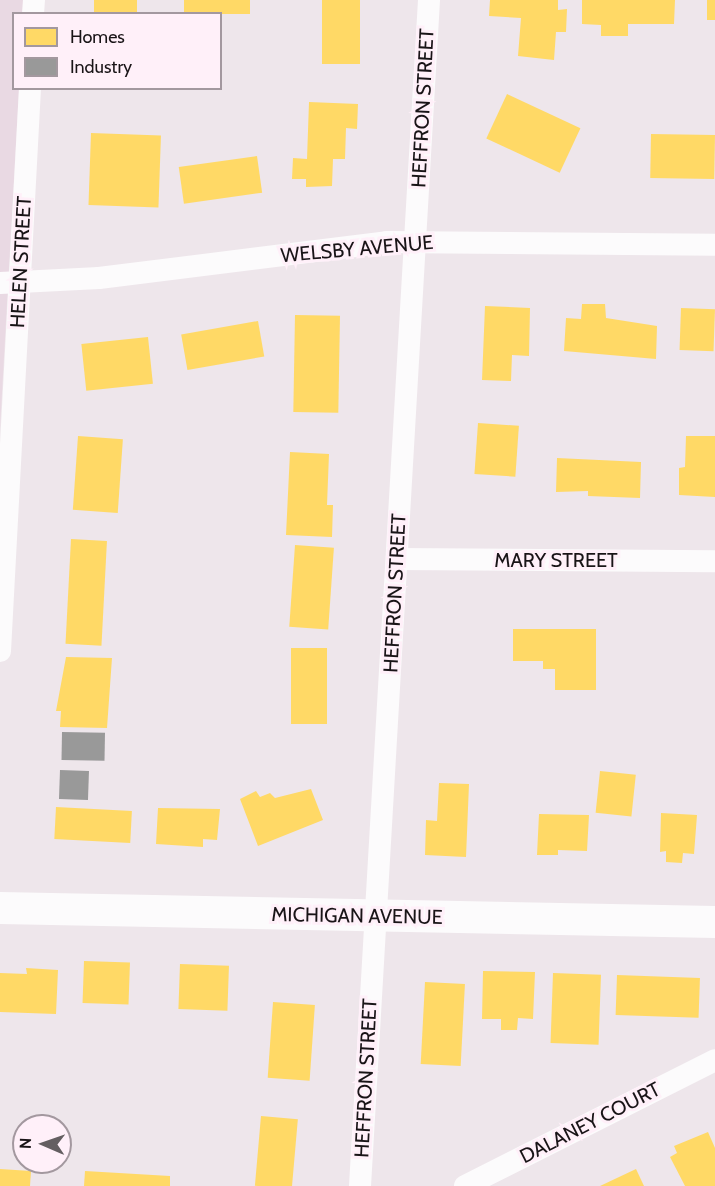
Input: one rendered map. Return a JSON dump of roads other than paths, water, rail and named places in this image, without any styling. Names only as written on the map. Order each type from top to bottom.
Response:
[{"type":"street","name":"HEFFRON STREET","points":[[360,1186],[429,0]]},
{"type":"street","name":"HELEN STREET","points":[[0,651],[10,283],[30,90]]},
{"type":"street","name":"WELSBY AVENUE","points":[[10,283],[99,279],[415,241],[715,245]]},
{"type":"street","name":"MARY STREET","points":[[396,559],[715,561]]},
{"type":"street","name":"MICHIGAN AVENUE","points":[[0,908],[715,922]]},
{"type":"street","name":"DALANEY COURT","points":[[465,1186],[715,1060]]}]
